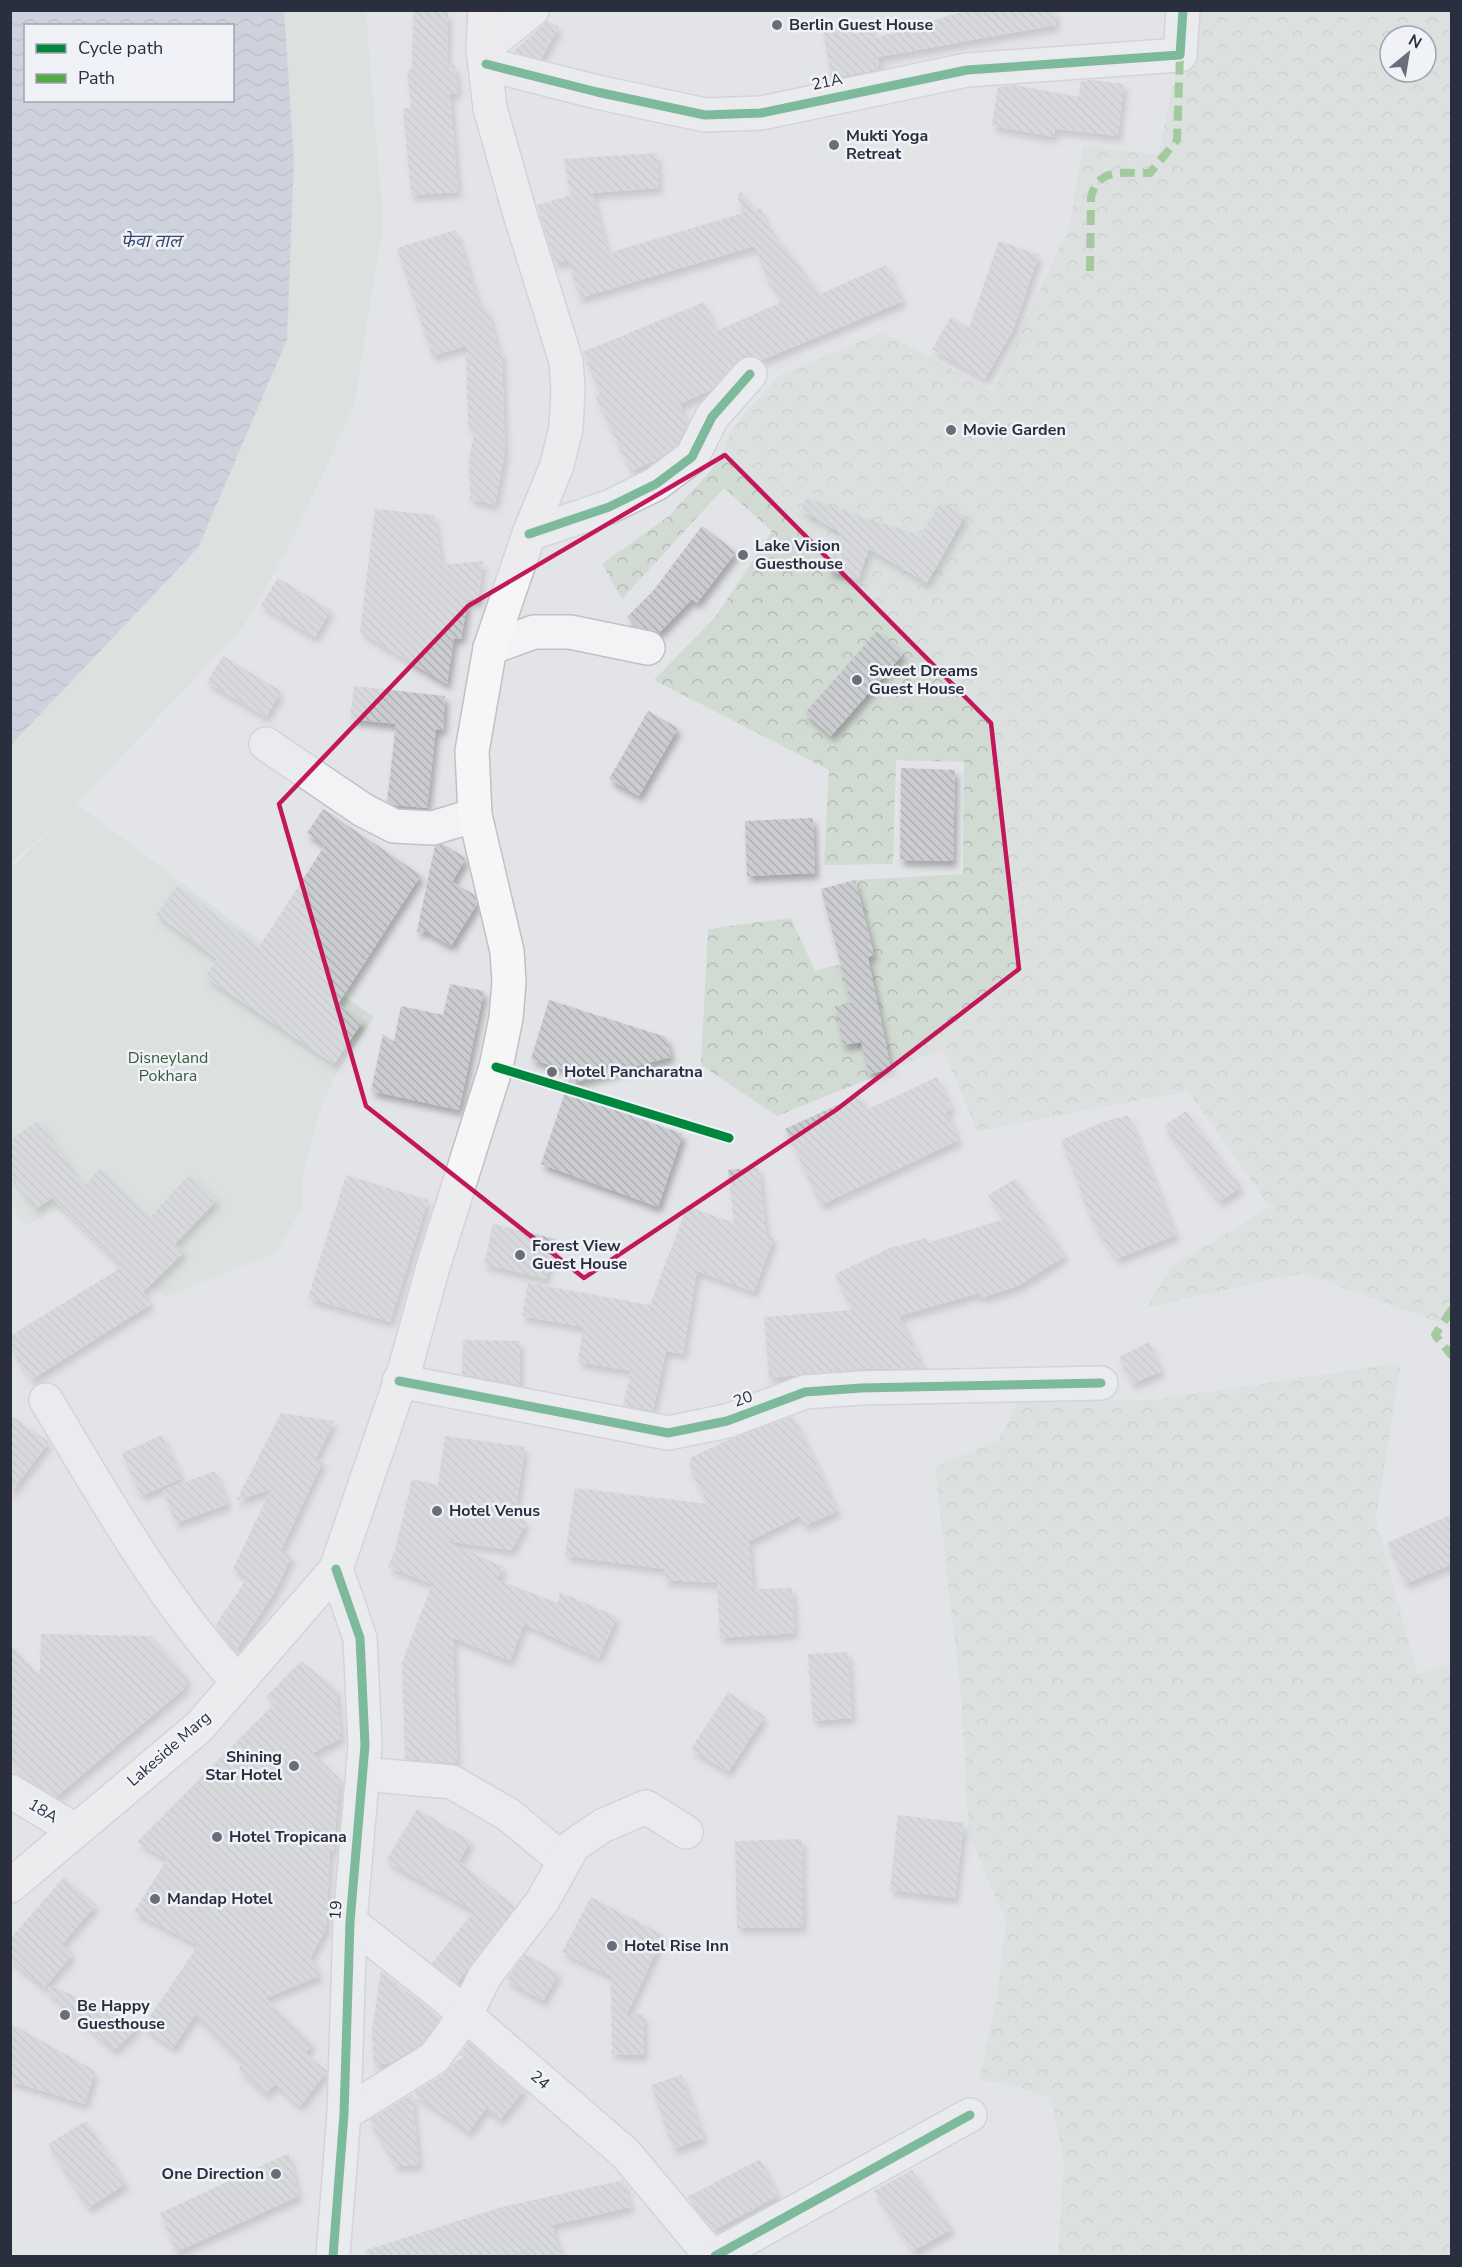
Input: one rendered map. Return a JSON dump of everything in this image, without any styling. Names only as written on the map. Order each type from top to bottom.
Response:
[{"type":"main road","points":[[336,1569],[399,1381],[496,1067],[506,1018],[509,982],[507,951],[475,814],[472,751],[490,648],[529,534],[557,465],[566,428],[566,361],[490,108],[484,56],[485,10]]},
{"type":"main road","name":"Lakeside Marg","points":[[10,1886],[199,1726],[336,1569]]},
{"type":"street","points":[[484,56],[532,10]]},
{"type":"street","name":"21A","points":[[484,56],[597,92],[705,115],[761,113],[967,70],[1180,55],[1183,10]]},
{"type":"street","points":[[529,534],[609,507],[657,484],[692,457],[712,417],[750,374]]},
{"type":"street","points":[[490,648],[534,632],[570,632],[648,648]]},
{"type":"street","points":[[266,744],[363,810],[394,826],[433,828],[475,814]]},
{"type":"street","name":"20","points":[[399,1381],[668,1433],[727,1421],[805,1392],[861,1388],[1101,1383]]},
{"type":"street","points":[[46,1400],[156,1580],[202,1642],[238,1682]]},
{"type":"street","name":"19","points":[[333,2256],[344,2114],[350,1922],[365,1746],[360,1638],[336,1569]]},
{"type":"street","points":[[363,1774],[452,1782],[509,1815],[564,1861]]},
{"type":"street","name":"18A","points":[[10,1791],[75,1830]]},
{"type":"street","points":[[344,2114],[434,2058],[465,2016],[485,1976],[542,1902],[573,1846],[602,1826],[646,1807],[686,1832]]},
{"type":"street","name":"24","points":[[350,1922],[465,2016],[626,2154],[713,2256]]},
{"type":"street","points":[[713,2256],[970,2115]]},
{"type":"highlighted area","points":[[725,455],[991,723],[1019,969],[836,1110],[584,1278],[366,1106],[279,804],[468,606]]},
{"type":"green space","name":"Disneyland Pokhara","points":[[284,11],[366,11],[383,224],[354,406],[288,549],[243,627],[77,804],[238,925],[374,1017],[336,1074],[318,1115],[303,1173],[302,1208],[275,1253],[165,1297],[113,1258],[62,1208],[25,1225],[11,1205],[11,869],[63,817],[11,863],[11,745],[198,548],[287,340],[294,160]]},
{"type":"green space","points":[[1189,11],[1451,11],[1451,1327],[1303,1273],[1147,1307],[1172,1266],[1270,1207],[1188,1091],[977,1131],[943,1049],[777,1116],[701,1065],[708,929],[791,918],[815,971],[874,955],[855,880],[963,874],[964,762],[896,760],[893,864],[824,865],[829,770],[654,680],[716,616],[772,531],[724,488],[622,599],[602,564],[669,516],[713,468],[737,422],[780,375],[883,332],[993,392],[1070,225],[1083,146],[1158,155]]},
{"type":"green space","points":[[1401,1363],[1376,1520],[1417,1674],[1451,1665],[1451,2256],[1058,2256],[1064,2162],[1051,2098],[1009,2084],[979,2080],[997,1997],[1006,1922],[969,1834],[961,1696],[935,1467],[998,1441],[1018,1402],[1153,1400]]},
{"type":"water","name":"फेवा ताल","points":[[11,10],[284,11],[294,160],[287,340],[198,548],[11,745]]},
{"type":"building","points":[[968,10],[1055,10],[1056,25],[879,57],[879,69],[831,79],[823,31],[870,24],[873,39]]},
{"type":"building","points":[[413,12],[448,12],[447,65],[455,65],[458,93],[450,94],[458,192],[411,195],[403,108],[411,108],[407,69],[412,69]]},
{"type":"building","points":[[547,21],[559,27],[541,59],[513,52]]},
{"type":"building","points":[[1081,81],[1124,84],[1118,136],[1055,129],[1054,137],[992,126],[998,87],[1015,85],[1079,97]]},
{"type":"building","points":[[657,153],[659,188],[592,193],[608,253],[743,213],[737,194],[741,192],[755,210],[761,208],[765,222],[820,294],[886,265],[903,301],[762,360],[753,356],[744,356],[711,390],[680,404],[688,423],[677,445],[657,460],[631,471],[595,395],[600,393],[583,352],[704,302],[716,331],[784,301],[767,279],[755,246],[580,298],[568,260],[555,264],[537,205],[575,194],[570,194],[564,159]]},
{"type":"building","points":[[456,230],[480,308],[486,306],[499,352],[502,352],[505,453],[495,505],[470,499],[469,459],[475,427],[468,427],[466,346],[432,356],[397,248]]},
{"type":"building","points":[[999,241],[1039,255],[1013,330],[985,379],[932,349],[951,317],[969,328]]},
{"type":"building","points":[[806,498],[921,536],[940,502],[965,516],[927,583],[869,549],[858,580],[828,570],[841,533],[801,510]]},
{"type":"building","points":[[375,509],[434,515],[442,565],[483,561],[478,601],[468,599],[461,639],[454,638],[447,684],[360,632]]},
{"type":"building","points":[[702,526],[736,552],[697,603],[692,599],[659,633],[637,627],[627,617],[653,591]]},
{"type":"building","points":[[278,578],[331,610],[315,637],[261,605]]},
{"type":"building","points":[[877,631],[903,654],[831,736],[805,713]]},
{"type":"building","points":[[223,656],[281,691],[266,717],[207,682]]},
{"type":"building","points":[[354,686],[445,696],[443,730],[436,729],[427,808],[394,805],[387,801],[396,724],[350,719]]},
{"type":"building","points":[[648,711],[678,728],[639,796],[609,779]]},
{"type":"building","points":[[901,768],[955,770],[953,861],[900,860]]},
{"type":"building","points":[[323,809],[421,875],[338,1004],[363,1021],[334,1064],[205,977],[217,959],[156,914],[177,886],[259,947],[325,845],[307,833]]},
{"type":"building","points":[[813,818],[815,873],[747,876],[745,821]]},
{"type":"building","points":[[443,844],[466,858],[452,882],[475,895],[477,904],[451,946],[424,930],[422,933],[417,931],[435,846]]},
{"type":"building","points":[[855,880],[874,955],[868,957],[891,1069],[869,1074],[861,1042],[843,1045],[835,1006],[851,1003],[821,889]]},
{"type":"building","points":[[450,984],[484,991],[459,1110],[371,1091],[383,1034],[394,1042],[401,1006],[443,1015]]},
{"type":"building","points":[[549,1000],[666,1037],[671,1057],[568,1084],[572,1072],[531,1059]]},
{"type":"building","points":[[937,1077],[952,1109],[946,1112],[959,1140],[821,1205],[785,1129],[859,1095],[866,1110]]},
{"type":"building","points":[[565,1092],[683,1134],[658,1207],[541,1164]]},
{"type":"building","points":[[1186,1111],[1241,1187],[1219,1202],[1164,1126]]},
{"type":"building","points":[[1128,1115],[1176,1235],[1116,1259],[1094,1226],[1061,1140],[1103,1122]]},
{"type":"building","points":[[38,1121],[84,1186],[100,1169],[149,1218],[190,1174],[217,1200],[175,1244],[184,1252],[143,1292],[151,1304],[31,1380],[10,1347],[10,1336],[122,1267],[52,1198],[36,1209],[10,1174],[10,1140]]},
{"type":"building","points":[[759,1167],[766,1234],[774,1237],[754,1292],[697,1271],[683,1354],[666,1351],[653,1411],[623,1405],[631,1371],[578,1362],[583,1327],[522,1316],[528,1283],[650,1305],[687,1206],[734,1223],[728,1170]]},
{"type":"building","points":[[346,1175],[428,1200],[390,1322],[308,1298]]},
{"type":"building","points":[[1015,1179],[1065,1256],[1018,1286],[981,1298],[979,1293],[899,1316],[924,1368],[860,1369],[769,1378],[764,1317],[852,1310],[835,1274],[890,1248],[927,1238],[928,1243],[1004,1219],[988,1195]]},
{"type":"building","points":[[493,1224],[555,1239],[546,1279],[484,1264]]},
{"type":"building","points":[[463,1340],[520,1341],[520,1385],[462,1374]]},
{"type":"building","points":[[1149,1342],[1162,1371],[1132,1384],[1119,1357]]},
{"type":"building","points":[[281,1413],[334,1421],[316,1458],[323,1461],[281,1550],[292,1556],[273,1595],[236,1650],[215,1626],[248,1577],[233,1569],[271,1489],[236,1501]]},
{"type":"building","points":[[10,1415],[49,1442],[10,1494]]},
{"type":"building","points":[[793,1416],[838,1511],[804,1526],[800,1516],[749,1541],[753,1589],[792,1588],[795,1633],[720,1638],[717,1583],[664,1580],[665,1569],[565,1556],[575,1488],[708,1504],[690,1469],[690,1458],[728,1440]]},
{"type":"building","points":[[162,1435],[182,1478],[141,1496],[122,1453]]},
{"type":"building","points":[[445,1436],[525,1447],[515,1516],[527,1521],[512,1550],[445,1541],[504,1567],[497,1580],[558,1603],[560,1592],[617,1617],[599,1658],[524,1624],[510,1661],[453,1638],[457,1763],[405,1759],[402,1663],[432,1584],[388,1567],[395,1550],[412,1479],[438,1485]]},
{"type":"building","points":[[215,1471],[228,1504],[176,1523],[163,1490]]},
{"type":"building","points":[[1452,1514],[1452,1564],[1405,1584],[1387,1543]]},
{"type":"building","points":[[41,1634],[151,1636],[186,1676],[186,1687],[56,1797],[27,1779],[10,1761],[10,1644],[40,1677]]},
{"type":"building","points":[[848,1652],[852,1718],[813,1721],[808,1654]]},
{"type":"building","points":[[301,1661],[336,1688],[341,1738],[313,1753],[340,1779],[333,1852],[330,1850],[326,1929],[311,1956],[319,1976],[266,1998],[313,2044],[305,2053],[327,2071],[300,2106],[275,2084],[266,2094],[238,2069],[244,2063],[195,2015],[173,2048],[143,2027],[198,1945],[134,1912],[167,1859],[137,1842],[275,1703],[266,1697]]},
{"type":"building","points":[[728,1692],[765,1716],[728,1772],[691,1749]]},
{"type":"building","points":[[417,1809],[471,1841],[459,1861],[515,1907],[457,1983],[432,1963],[474,1911],[386,1861]]},
{"type":"building","points":[[898,1815],[964,1823],[955,1898],[890,1890]]},
{"type":"building","points":[[802,1839],[803,1927],[737,1928],[735,1841]]},
{"type":"building","points":[[64,1877],[96,1905],[62,1944],[73,1954],[44,1988],[10,1959],[10,1939]]},
{"type":"building","name":"Hotel Rise Inn","points":[[591,1897],[664,1935],[627,2014],[644,2014],[644,2055],[612,2054],[611,1976],[562,1952]]},
{"type":"building","points":[[525,1954],[559,1973],[543,2001],[506,1980]]},
{"type":"building","points":[[381,1971],[440,2018],[421,2044],[390,2063],[374,2065],[372,2031]]},
{"type":"building","points":[[50,1985],[140,2026],[114,2050],[47,1991]]},
{"type":"building","points":[[10,2023],[95,2071],[85,2104],[10,2081]]},
{"type":"building","points":[[469,2042],[524,2090],[500,2120],[486,2108],[469,2132],[413,2093],[444,2074],[454,2063],[467,2055],[459,2056]]},
{"type":"building","points":[[681,2075],[704,2138],[673,2149],[651,2085]]},
{"type":"building","points":[[412,2094],[419,2165],[396,2166],[369,2120]]},
{"type":"building","points":[[86,2121],[126,2184],[88,2208],[48,2144]]},
{"type":"building","points":[[289,2153],[299,2196],[176,2252],[160,2213]]},
{"type":"building","points":[[760,2159],[778,2196],[714,2230],[687,2197]]},
{"type":"building","points":[[912,2170],[952,2229],[913,2251],[874,2191]]},
{"type":"building","points":[[623,2180],[631,2207],[552,2225],[561,2256],[367,2256],[366,2250],[502,2207]]},
{"type":"marked path","points":[[1090,271],[1091,197],[1095,187],[1100,180],[1113,174],[1150,173],[1177,140],[1180,55]]},
{"type":"marked path","points":[[1452,1309],[1435,1335],[1452,1356]]},
{"type":"cycle path","points":[[486,64],[597,92],[705,115],[761,113],[967,70],[1180,55],[1183,10]]},
{"type":"cycle path","points":[[529,534],[609,507],[656,484],[692,457],[712,417],[750,374]]},
{"type":"cycle path","points":[[496,1067],[729,1138]]},
{"type":"cycle path","points":[[399,1381],[668,1433],[727,1421],[805,1392],[861,1388],[1101,1383]]},
{"type":"cycle path","points":[[333,2256],[344,2114],[350,1922],[365,1745],[360,1638],[336,1569]]},
{"type":"cycle path","points":[[715,2256],[970,2115]]},
{"type":"place","name":"Berlin Guest House","points":[[777,25]]},
{"type":"place","name":"Mukti Yoga Retreat","points":[[834,145]]},
{"type":"place","name":"Movie Garden","points":[[951,430]]},
{"type":"place","name":"Lake Vision Guesthouse","points":[[743,555]]},
{"type":"place","name":"Sweet Dreams Guest House","points":[[857,680]]},
{"type":"place","name":"Hotel Pancharatna","points":[[552,1072]]},
{"type":"place","name":"Forest View Guest House","points":[[520,1255]]},
{"type":"place","name":"Hotel Venus","points":[[437,1511]]},
{"type":"place","name":"Shining Star Hotel","points":[[294,1766]]},
{"type":"place","name":"Hotel Tropicana","points":[[217,1837]]},
{"type":"place","name":"Mandap Hotel","points":[[155,1899]]},
{"type":"place","name":"Hotel Rise Inn","points":[[612,1946]]},
{"type":"place","name":"Be Happy Guesthouse","points":[[65,2015]]},
{"type":"place","name":"One Direction","points":[[276,2174]]}]
